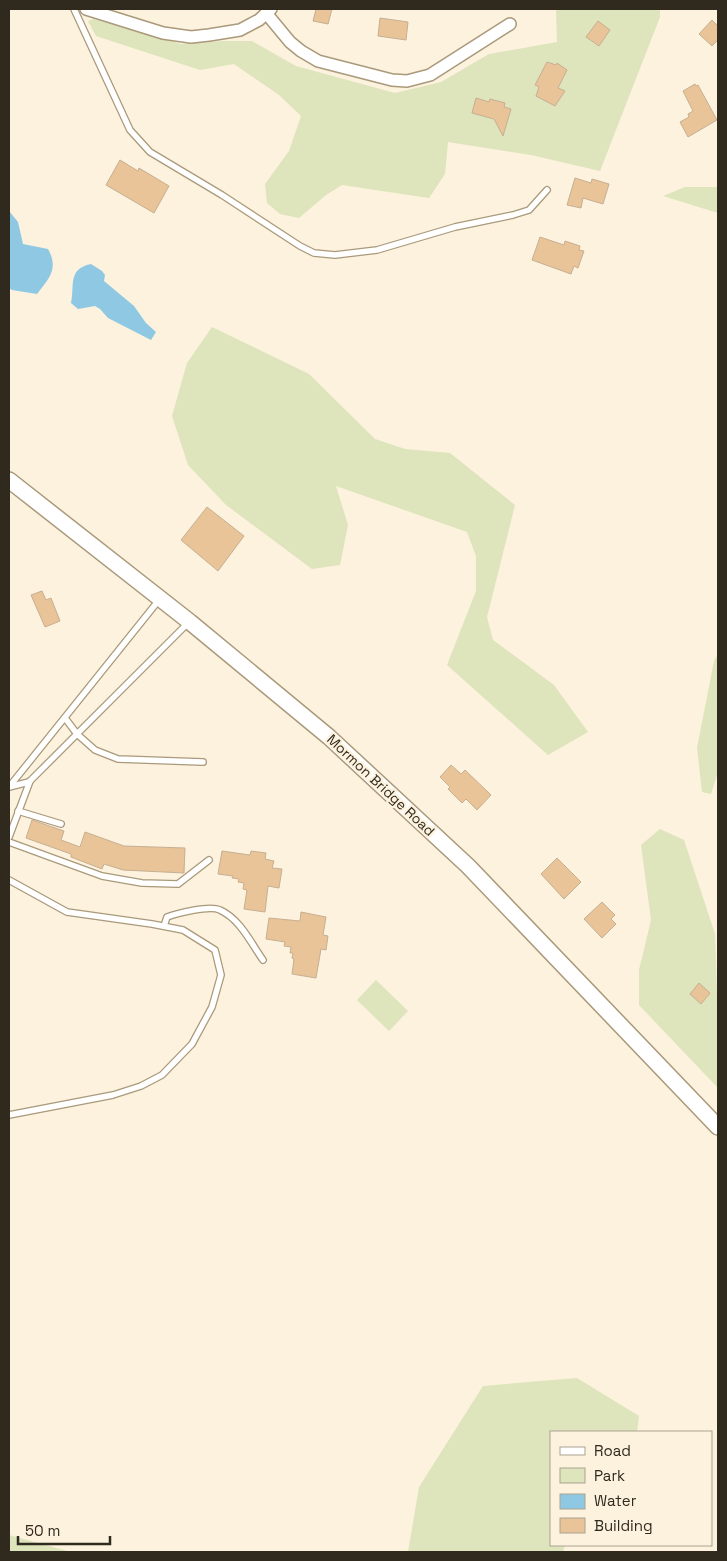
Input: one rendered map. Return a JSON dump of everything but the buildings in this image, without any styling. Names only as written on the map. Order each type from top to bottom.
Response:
[{"type":"main road","name":"Mormon Bridge Road","points":[[9,480],[190,622],[329,737],[468,866],[718,1127]]},
{"type":"street","points":[[86,9],[99,10],[163,33],[191,36],[209,36],[240,30],[259,20],[269,11],[290,42],[301,51],[318,60],[392,80],[407,81],[430,75],[510,24]]},
{"type":"lane","points":[[74,9],[130,130],[150,152],[314,253],[335,255],[377,250],[454,226],[513,215],[530,210],[547,190]]},
{"type":"lane","points":[[9,787],[160,598]]},
{"type":"lane","points":[[9,837],[30,781],[190,622]]},
{"type":"lane","points":[[64,718],[77,734],[95,750],[118,759],[203,762]]},
{"type":"lane","points":[[9,787],[30,781]]},
{"type":"lane","points":[[18,812],[61,824]]},
{"type":"lane","points":[[9,842],[102,876],[142,883],[178,884],[209,860]]},
{"type":"lane","points":[[9,880],[67,912],[183,930],[215,950],[221,975],[212,1007],[192,1044],[162,1075],[141,1086],[113,1095],[9,1115]]},
{"type":"lane","points":[[164,926],[167,917],[183,911],[219,909],[236,921],[263,960]]},
{"type":"green space","points":[[556,9],[660,9],[660,17],[600,171],[531,155],[448,142],[445,174],[429,198],[342,185],[326,195],[299,218],[280,214],[267,203],[265,184],[289,151],[301,116],[279,95],[234,64],[200,70],[96,36],[88,21],[94,19],[181,44],[252,41],[296,66],[395,93],[441,82],[489,54],[557,42]]},
{"type":"green space","points":[[685,187],[718,187],[718,213],[663,196]]},
{"type":"green space","points":[[212,327],[309,374],[375,439],[405,449],[450,453],[515,505],[487,617],[493,640],[554,685],[588,732],[548,755],[447,665],[476,591],[476,556],[467,532],[336,486],[348,525],[340,565],[312,569],[226,505],[188,465],[172,416],[187,363]]},
{"type":"green space","points":[[718,654],[718,772],[711,794],[702,792],[697,748],[714,661]]},
{"type":"green space","points":[[660,829],[684,840],[715,934],[718,1088],[639,1005],[639,970],[651,920],[641,845]]},
{"type":"green space","points":[[376,980],[408,1011],[389,1031],[357,1000]]},
{"type":"green space","points":[[577,1378],[639,1416],[637,1431],[550,1431],[550,1546],[565,1546],[563,1552],[408,1552],[419,1487],[483,1386]]},
{"type":"green space","points":[[9,1535],[71,1552],[9,1552]]},
{"type":"water","points":[[9,211],[18,222],[23,244],[48,249],[51,256],[53,268],[37,294],[9,288]]},
{"type":"water","points":[[91,264],[102,271],[105,275],[104,281],[134,306],[146,323],[156,332],[151,340],[108,318],[95,306],[78,309],[71,303],[75,274],[83,266]]}]
